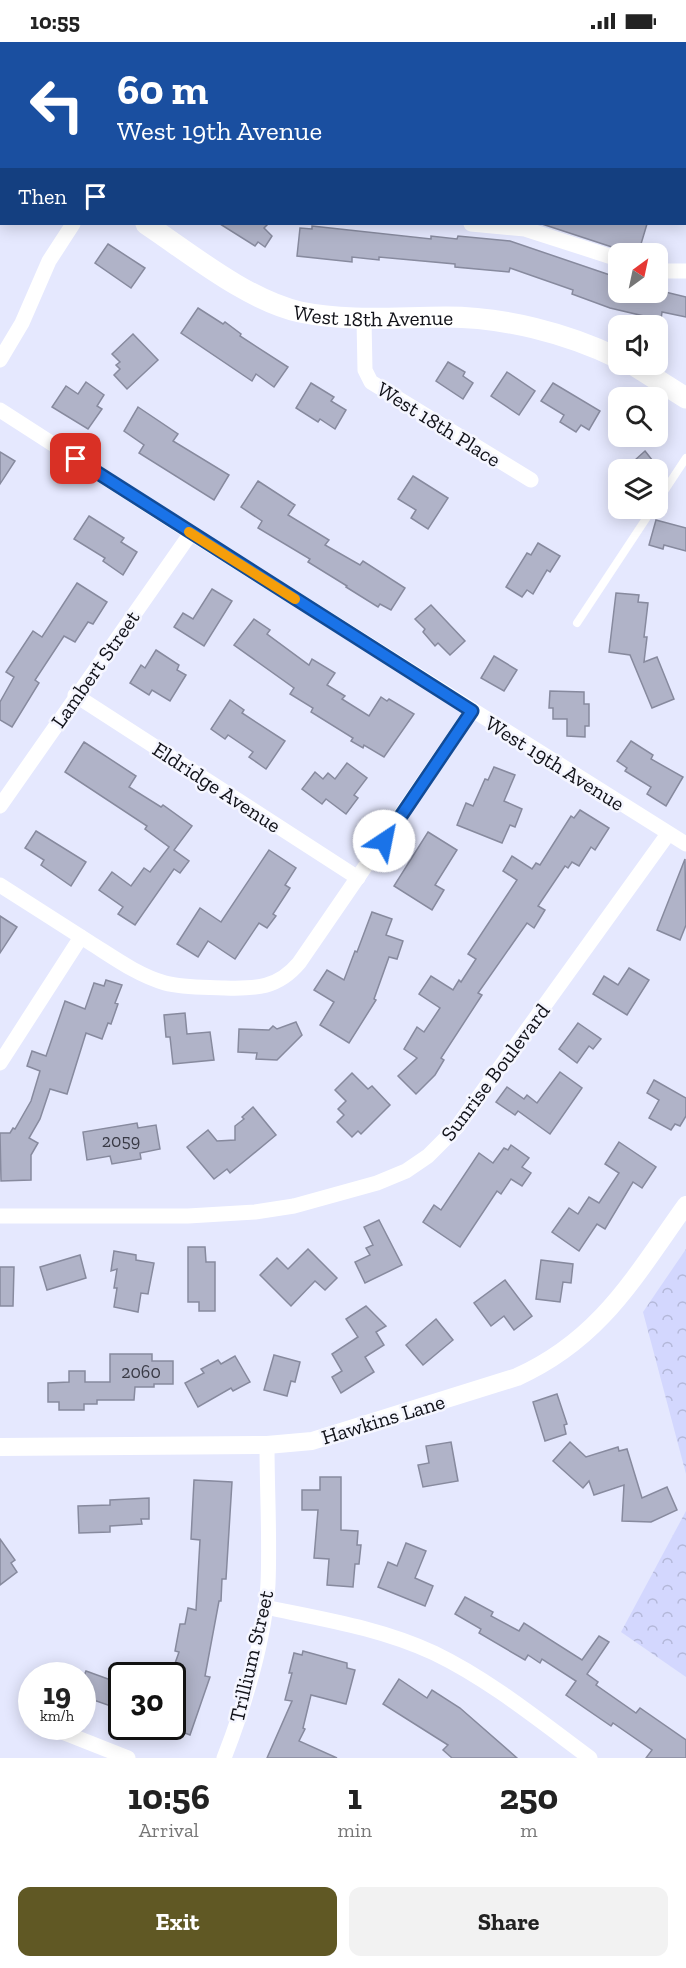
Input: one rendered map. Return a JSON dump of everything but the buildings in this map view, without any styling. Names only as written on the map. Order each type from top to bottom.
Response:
[{"type":"main road","name":"West 18th Avenue","points":[[148,225],[242,288],[297,311],[364,320],[447,317],[502,322],[571,339],[608,354]]},
{"type":"main road","points":[[649,375],[686,398]]},
{"type":"street","points":[[0,360],[22,323],[49,261],[72,225]]},
{"type":"street","points":[[480,225],[525,230],[608,256]]},
{"type":"street","points":[[668,271],[686,271]]},
{"type":"street","name":"West 18th Place","points":[[364,320],[364,370],[371,382],[531,480]]},
{"type":"street","name":"West 19th Avenue","points":[[0,410],[472,711],[686,844]]},
{"type":"street","name":"Lambert Street","points":[[0,806],[75,695],[191,533]]},
{"type":"street","name":"Eldridge Avenue","points":[[75,695],[358,878]]},
{"type":"street","points":[[0,885],[138,972],[168,983],[239,988],[264,986],[285,977],[299,963],[472,711]]},
{"type":"street","name":"Sunrise Boulevard","points":[[0,1216],[188,1216],[255,1212],[340,1195],[377,1184],[406,1171],[428,1156],[458,1127],[668,834]]},
{"type":"street","points":[[0,1063],[81,937]]},
{"type":"street","name":"Hawkins Lane","points":[[0,1447],[267,1445],[312,1440],[338,1434],[517,1377],[542,1366],[580,1339],[610,1310],[686,1205]]},
{"type":"street","name":"Trillium Street","points":[[224,1758],[246,1692],[265,1607],[268,1584],[267,1445]]},
{"type":"street","points":[[265,1607],[360,1627],[433,1652],[476,1676],[590,1758]]},
{"type":"street","points":[[82,1740],[128,1758]]},
{"type":"lane","points":[[668,485],[686,458]]},
{"type":"lane","points":[[577,623],[646,519]]},
{"type":"green space","points":[[686,1249],[686,1474],[643,1312]]},
{"type":"green space","points":[[686,1511],[686,1677],[621,1632]]},
{"type":"slow traffic","points":[[189,532],[295,599]]},
{"type":"route","points":[[76,459],[472,711],[384,841]]}]
